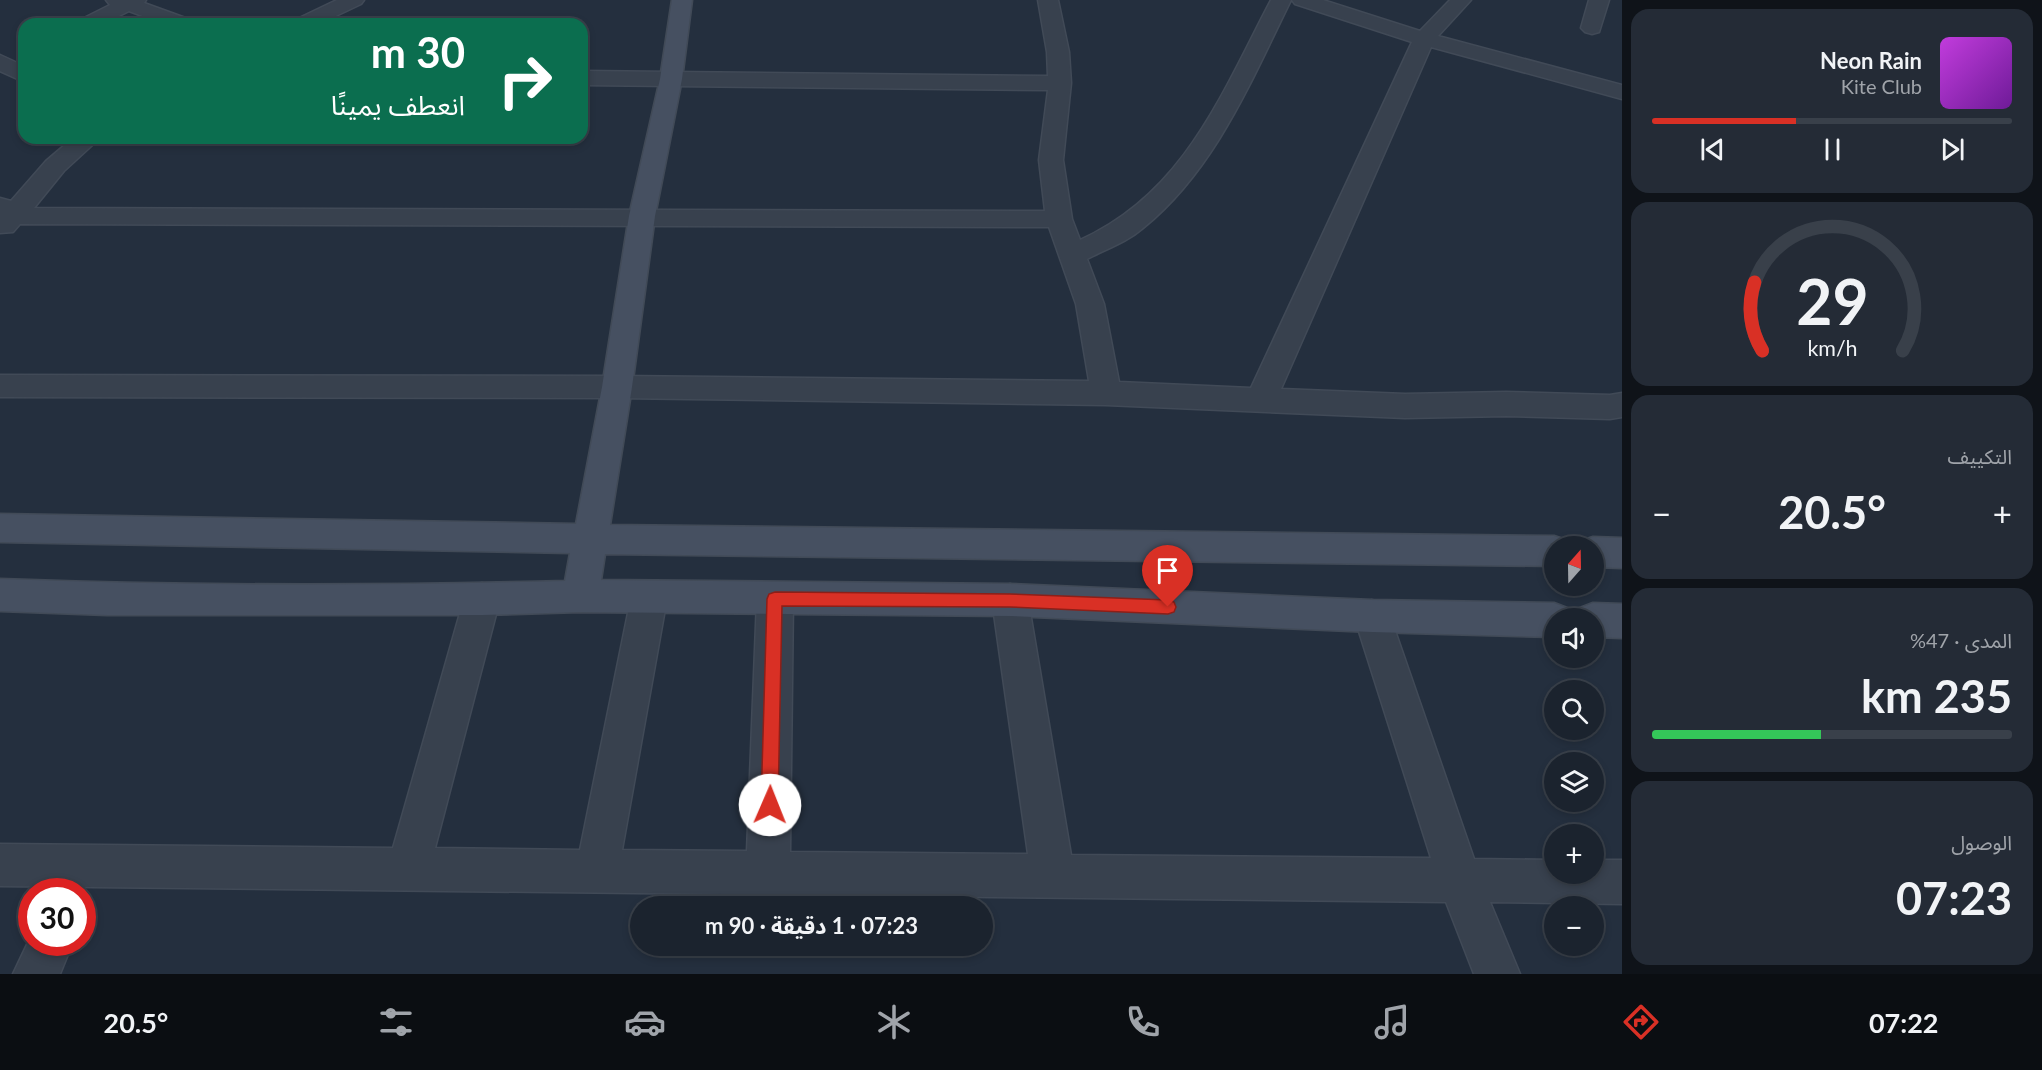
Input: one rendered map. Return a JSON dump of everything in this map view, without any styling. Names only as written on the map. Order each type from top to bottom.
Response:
[{"type":"main road","points":[[580,596],[617,387],[642,216],[671,79],[682,0]]},
{"type":"main road","points":[[0,528],[591,539],[1544,551]]},
{"type":"main road","points":[[1604,552],[1622,553]]},
{"type":"main road","points":[[0,595],[107,599],[482,599],[580,596],[1010,600],[1372,616],[1544,620]]},
{"type":"main road","points":[[1604,620],[1622,621]]},
{"type":"street","points":[[316,18],[356,0]]},
{"type":"street","points":[[346,18],[356,0]]},
{"type":"street","points":[[1048,0],[1058,52],[1060,83],[1051,160],[1059,219],[1090,304],[1106,393]]},
{"type":"street","points":[[1072,255],[1132,224],[1175,184],[1204,146],[1281,0]]},
{"type":"street","points":[[1261,400],[1424,39],[1461,0]]},
{"type":"street","points":[[1592,28],[1599,0]]},
{"type":"street","points":[[97,18],[126,1],[169,18]]},
{"type":"street","points":[[1308,1],[1424,39],[1622,92]]},
{"type":"street","points":[[588,78],[1060,83]]},
{"type":"street","points":[[5,217],[55,166],[81,144]]},
{"type":"street","points":[[5,217],[642,216],[1059,219]]},
{"type":"street","points":[[0,386],[617,387],[1106,393],[1405,406],[1506,404],[1610,407],[1622,405]]},
{"type":"street","points":[[597,872],[649,598]]},
{"type":"street","points":[[408,870],[482,599]]},
{"type":"street","points":[[768,874],[775,599]]},
{"type":"street","points":[[1010,600],[1053,877]]},
{"type":"street","points":[[1372,616],[1460,881],[1497,974]]},
{"type":"street","points":[[0,865],[73,878]]},
{"type":"street","points":[[96,879],[408,870],[1622,882]]},
{"type":"street","points":[[36,974],[44,956]]},
{"type":"route","points":[[770,805],[775,599],[1010,600],[1168,607]]}]
